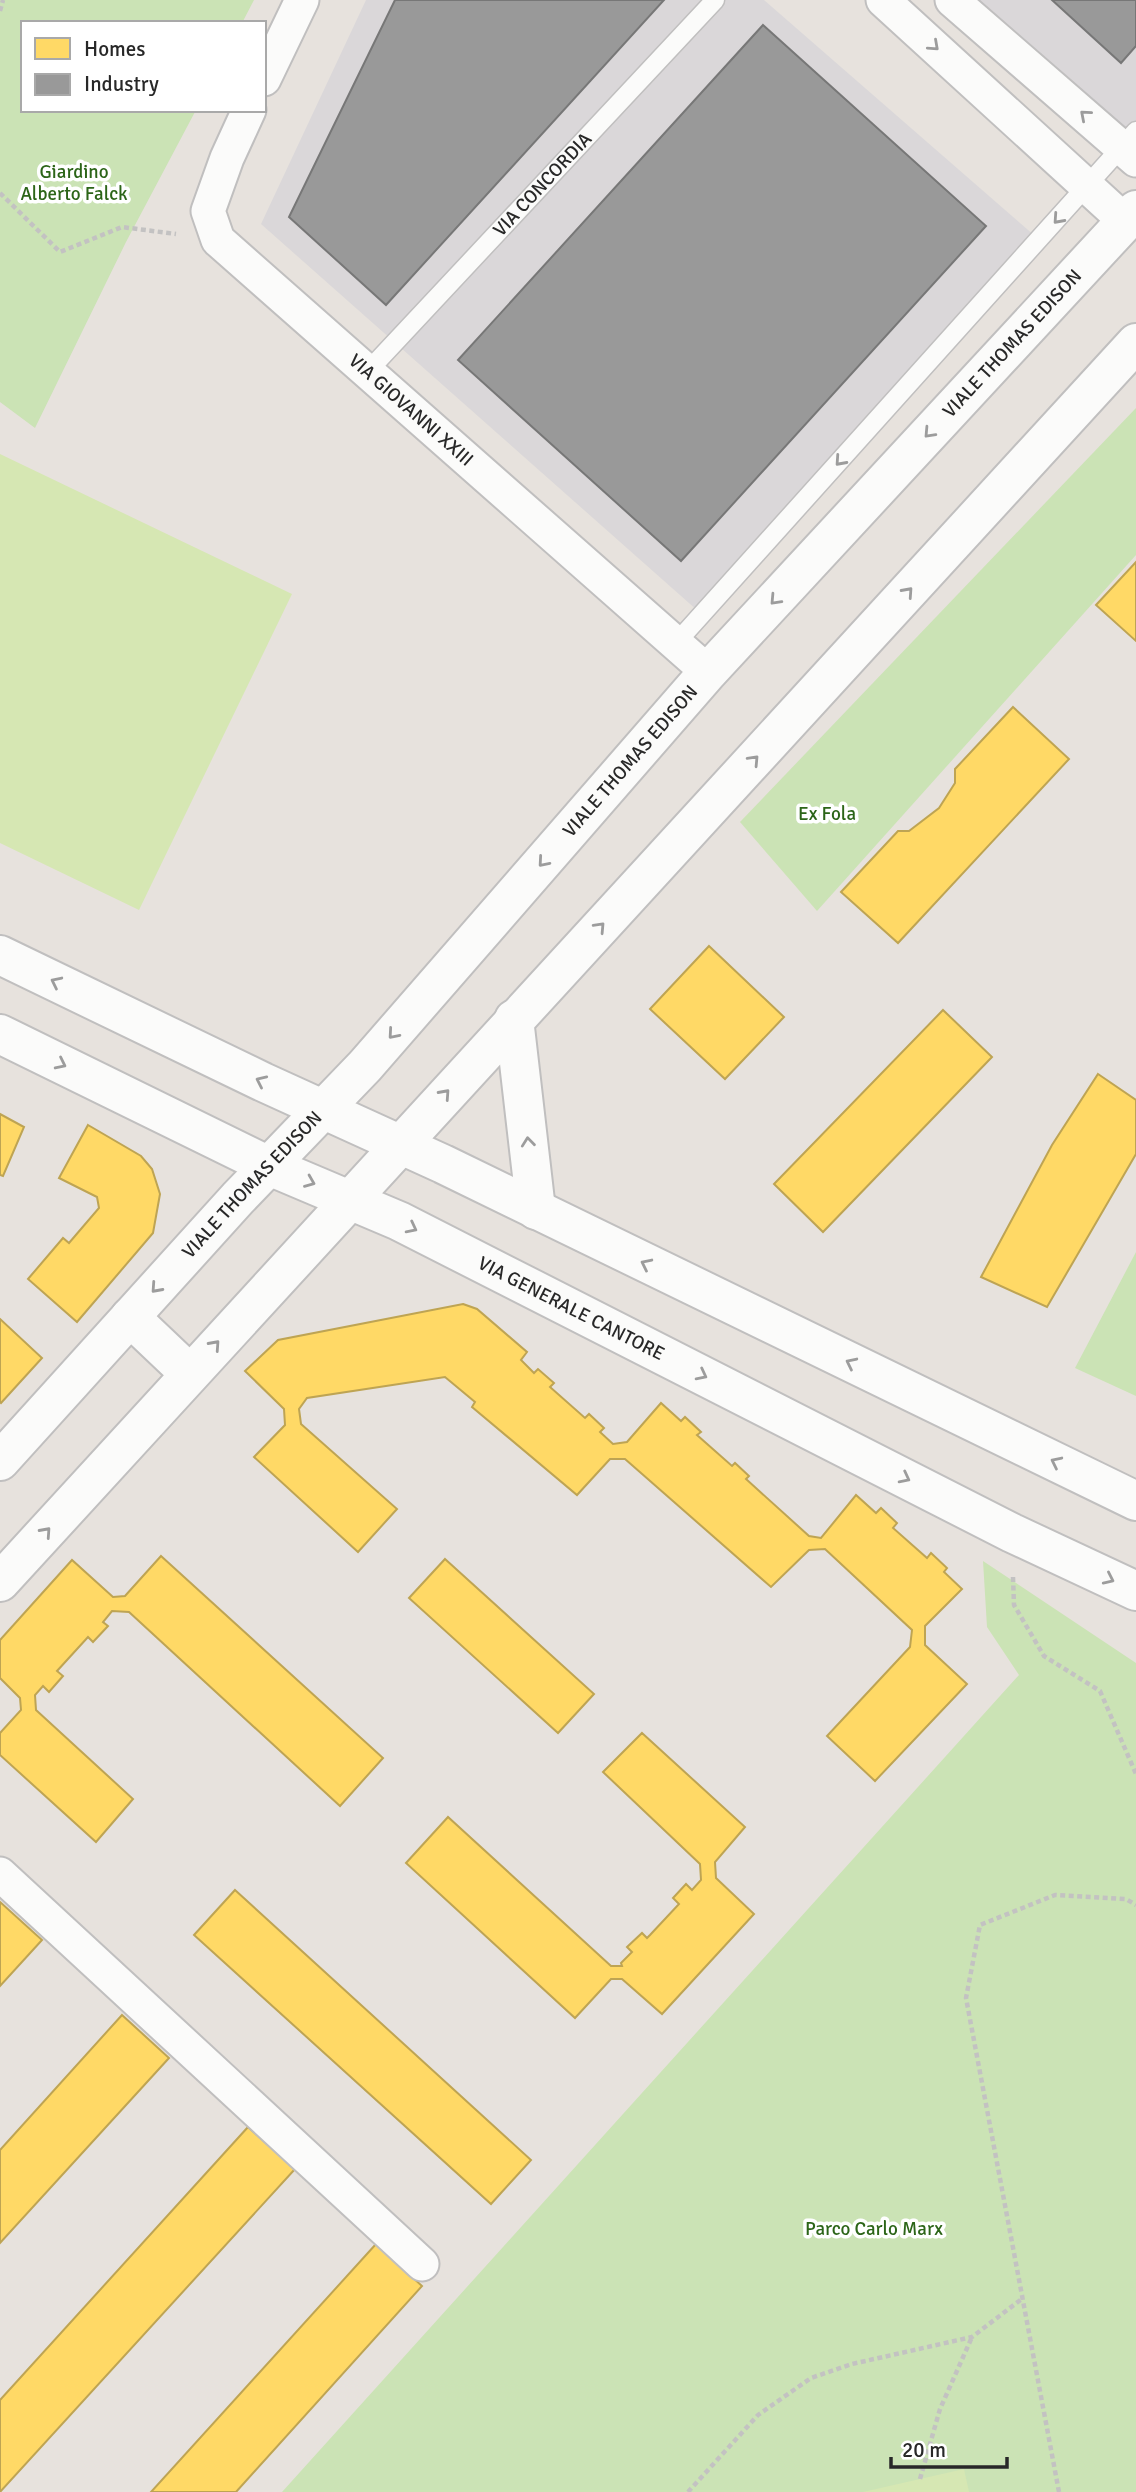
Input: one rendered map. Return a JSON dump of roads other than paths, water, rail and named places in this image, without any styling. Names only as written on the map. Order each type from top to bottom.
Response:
[{"type":"street","points":[[266,75],[302,0]]},
{"type":"street","points":[[883,0],[1087,186],[1131,216]]},
{"type":"street","points":[[952,0],[1131,146]]},
{"type":"street","name":"VIA GIOVANNI XXIII","points":[[248,112],[227,158],[208,211],[218,240],[369,370],[708,672]]},
{"type":"street","name":"VIALE THOMAS EDISON","points":[[0,1461],[269,1166],[365,1066],[708,672],[1131,216]]},
{"type":"street","points":[[0,1582],[351,1199],[398,1143],[1136,343]]},
{"type":"street","points":[[0,955],[398,1143],[1136,1501]]},
{"type":"street","points":[[514,1019],[536,1210]]},
{"type":"street","name":"VIA GENERALE CANTORE","points":[[0,1034],[269,1166],[351,1199],[1012,1533],[1136,1591]]},
{"type":"street","points":[[130,1317],[190,1373]]},
{"type":"street","points":[[0,1874],[422,2264]]},
{"type":"lane","name":"VIA CONCORDIA","points":[[369,370],[715,0]]},
{"type":"lane","points":[[676,643],[1087,186],[1131,146]]},
{"type":"park label","name":"Giardino Alberto Falck","points":[[74,183]]},
{"type":"park label","name":"Ex Fola","points":[[827,814]]},
{"type":"park label","name":"Parco Carlo Marx","points":[[874,2229]]}]
